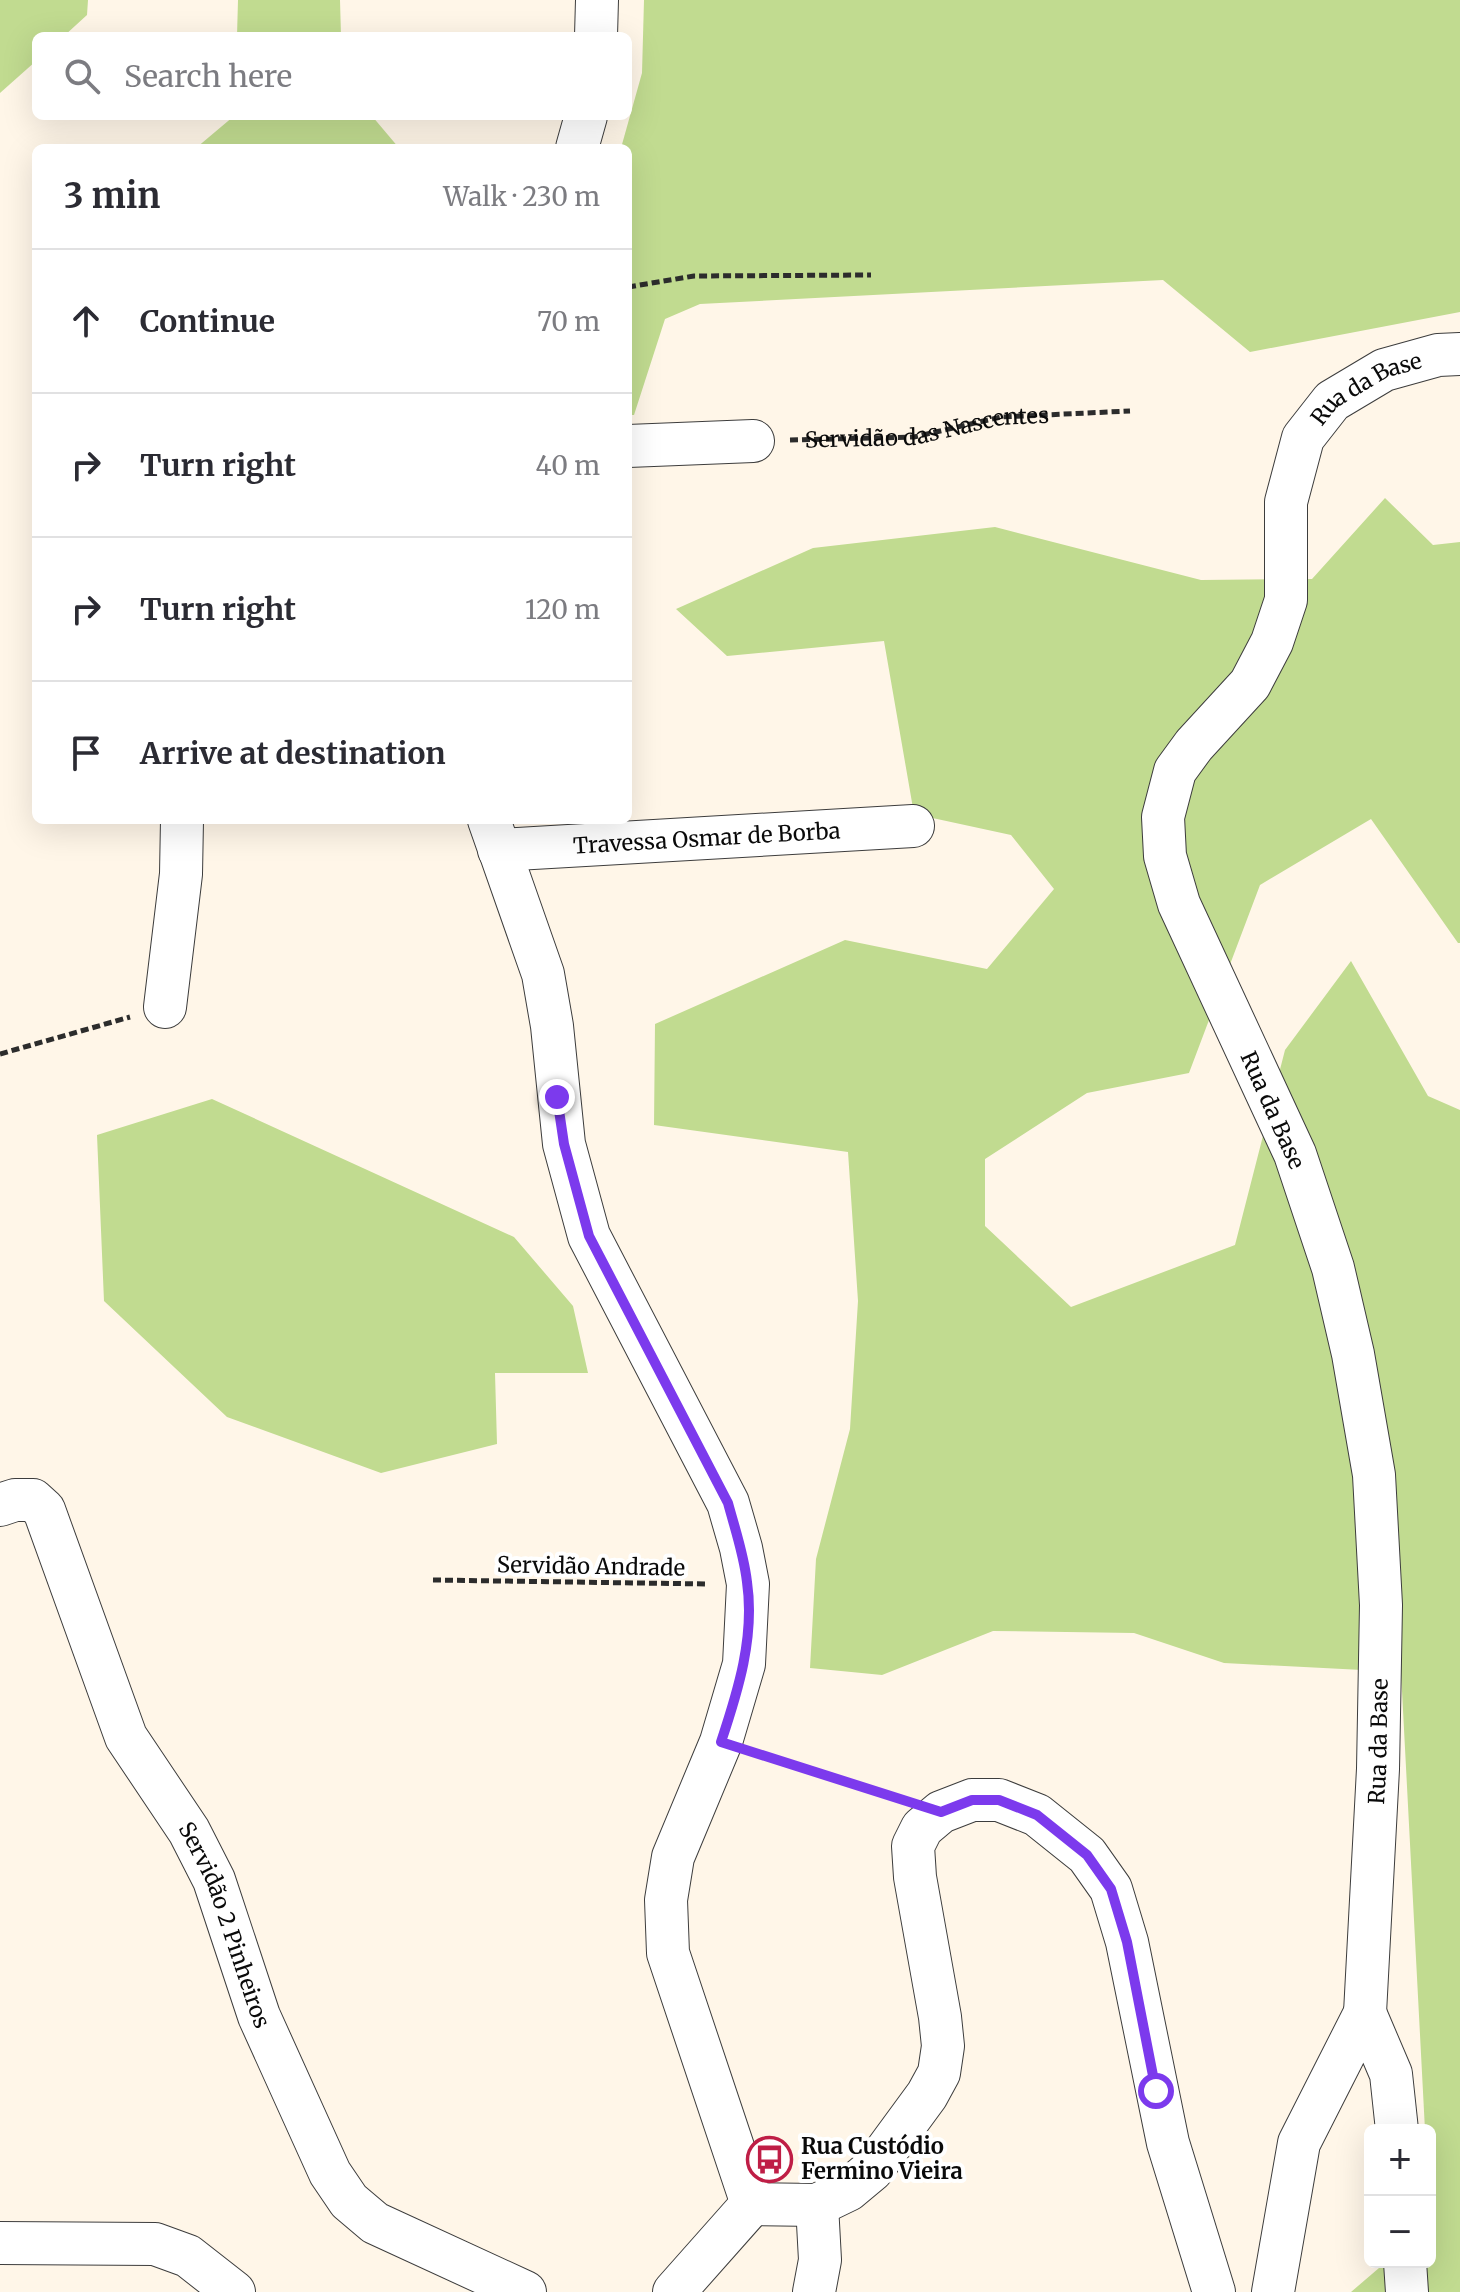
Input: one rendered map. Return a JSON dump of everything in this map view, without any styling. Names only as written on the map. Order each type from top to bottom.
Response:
[{"type":"street","points":[[596,32],[597,0]]},
{"type":"street","points":[[578,144],[585,120]]},
{"type":"street","name":"Rua da Base","points":[[1365,2013],[1378,1769],[1381,1605],[1374,1475],[1353,1354],[1333,1268],[1295,1154],[1179,904],[1165,856],[1163,817],[1175,771],[1194,745],[1250,684],[1272,642],[1286,600],[1286,502],[1303,438],[1332,401],[1384,370],[1438,355],[1460,354]]},
{"type":"street","points":[[632,446],[753,441]]},
{"type":"street","points":[[165,1007],[181,874],[182,824]]},
{"type":"street","name":"Travessa Osmar de Borba","points":[[494,835],[913,826]]},
{"type":"street","points":[[494,835],[543,974],[552,1026],[564,1144],[589,1236],[728,1503],[748,1584],[744,1664],[721,1742],[673,1857],[666,1900],[668,1953],[752,2204]]},
{"type":"street","name":"Servidão 2 Pinheiros","points":[[0,1505],[15,1500],[33,1500],[44,1510],[126,1737],[189,1831],[214,1880],[259,2016],[330,2173],[349,2201],[375,2223],[525,2292]]},
{"type":"street","points":[[674,2292],[752,2204],[817,2205],[848,2190],[872,2170],[927,2095],[939,2073],[943,2046],[915,1877],[913,1846],[922,1828],[941,1812],[972,1800],[999,1800],[1037,1815],[1087,1855],[1111,1889],[1127,1942],[1168,2143],[1214,2292]]},
{"type":"street","points":[[1365,2013],[1391,2074],[1396,2124]]},
{"type":"street","points":[[1273,2292],[1299,2143],[1365,2013]]},
{"type":"street","points":[[814,2292],[820,2260],[817,2205]]},
{"type":"street","points":[[0,2243],[155,2244],[188,2256],[234,2292]]},
{"type":"street","points":[[1405,2268],[1407,2292]]},
{"type":"street","points":[[241,2292],[250,2292]]},
{"type":"path","points":[[632,286],[694,276],[871,275]]},
{"type":"path","name":"Servidão das Nascentes","points":[[753,441],[892,439],[1001,417],[1130,411]]},
{"type":"path","points":[[0,1054],[165,1007]]},
{"type":"path","name":"Servidão Andrade","points":[[433,1580],[748,1584]]},
{"type":"path","points":[[721,1742],[941,1812]]},
{"type":"green space","points":[[0,0],[88,0],[87,15],[68,32],[32,32],[32,65],[0,93]]},
{"type":"green space","points":[[238,0],[340,0],[341,32],[237,32]]},
{"type":"green space","points":[[644,0],[1460,0],[1460,312],[1250,352],[1163,280],[700,304],[665,319],[632,415],[632,144],[622,144],[629,120],[632,120],[642,73]]},
{"type":"green space","points":[[229,120],[375,120],[396,144],[201,144]]},
{"type":"green space","points":[[1385,498],[1433,545],[1460,542],[1460,943],[1371,819],[1260,885],[1189,1073],[1087,1093],[985,1159],[985,1226],[1071,1307],[1235,1245],[1285,1050],[1351,961],[1428,1096],[1460,1110],[1460,2292],[1351,2292],[1379,2268],[1436,2268],[1436,2124],[1425,2124],[1401,1672],[1224,1663],[1134,1633],[993,1631],[882,1675],[810,1668],[816,1559],[850,1429],[858,1301],[848,1152],[654,1125],[655,1024],[845,940],[987,969],[1054,889],[1011,835],[914,814],[884,641],[727,656],[676,609],[813,548],[995,527],[1201,580],[1312,579]]},
{"type":"green space","points":[[212,1099],[514,1237],[573,1306],[588,1373],[495,1373],[497,1444],[381,1473],[227,1417],[104,1301],[97,1135]]},
{"type":"place","name":"Rua Custódio Fermino Vieira","points":[[770,2159]]},
{"type":"route","points":[[557,1097],[564,1144],[589,1236],[728,1503],[741,1548],[748,1584],[744,1664],[721,1742],[941,1812],[972,1800],[999,1800],[1037,1815],[1087,1855],[1111,1889],[1127,1942],[1156,2091]]}]
